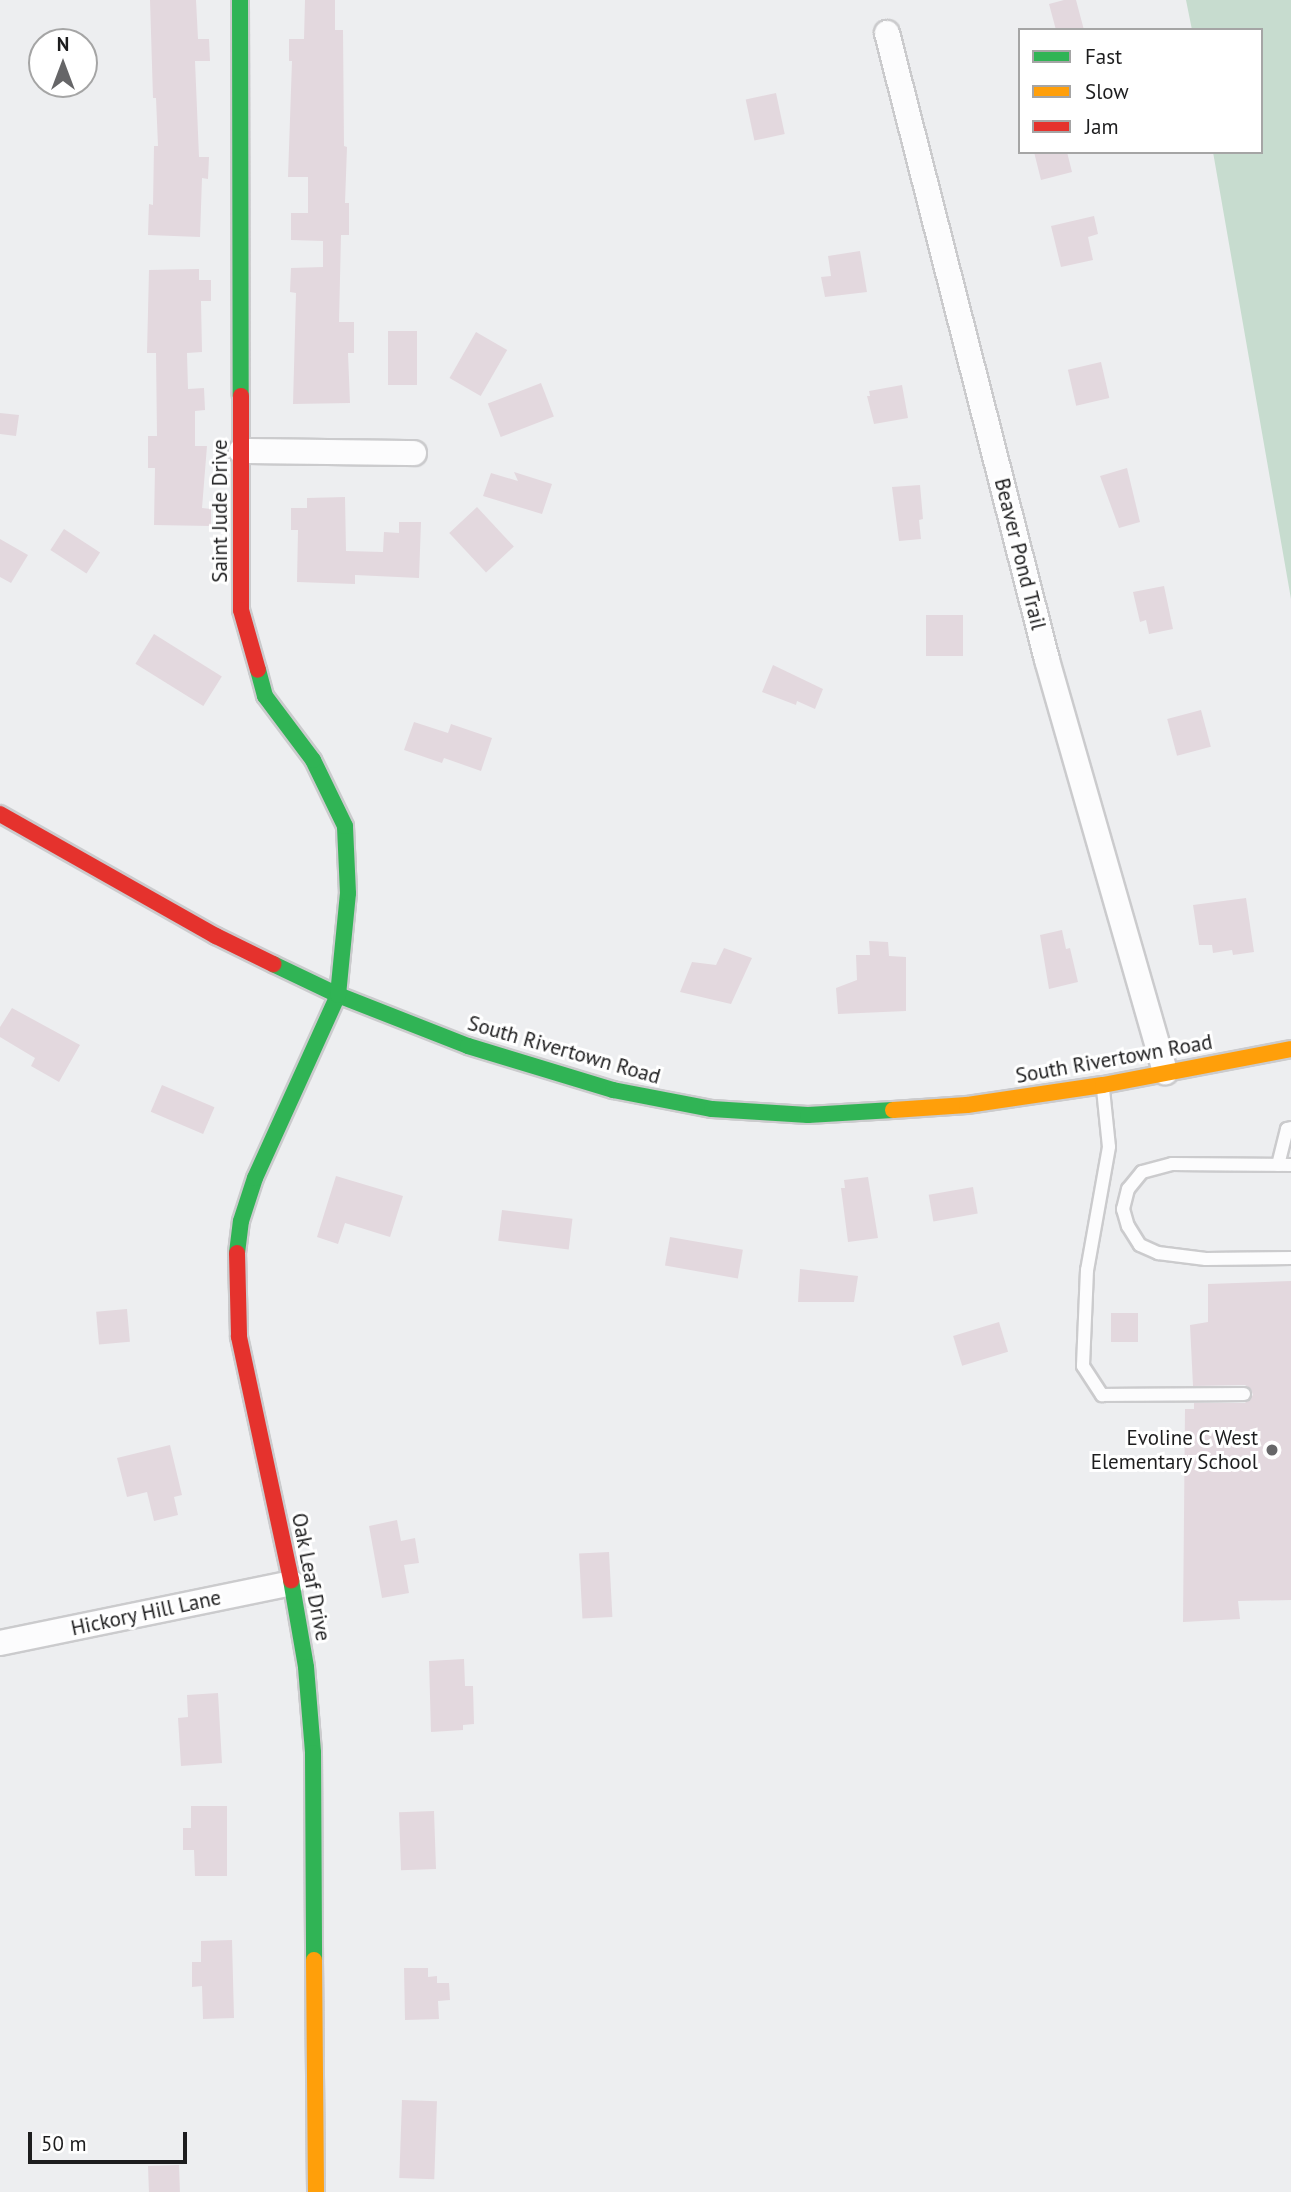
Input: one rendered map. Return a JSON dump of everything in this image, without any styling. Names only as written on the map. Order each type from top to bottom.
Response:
[{"type":"street","name":"Saint Jude Drive","points":[[240,0],[241,610],[265,696],[313,760],[345,826],[348,893],[338,995]]},
{"type":"street","name":"Beaver Pond Trail","points":[[887,33],[1047,660],[1165,1072]]},
{"type":"street","points":[[241,451],[414,453]]},
{"type":"street","name":"South Rivertown Road","points":[[0,814],[216,936],[338,995],[468,1046],[620,1092],[712,1110],[808,1115],[967,1105],[1103,1085],[1291,1049]]},
{"type":"street","name":"Oak Leaf Drive","points":[[316,2192],[313,1753],[306,1667],[292,1583],[239,1337],[235,1265],[241,1221],[255,1178],[338,995]]},
{"type":"street","name":"Hickory Hill Lane","points":[[0,1643],[292,1583]]},
{"type":"lane","points":[[1103,1085],[1109,1147],[1087,1270],[1083,1366],[1102,1395],[1244,1394]]},
{"type":"lane","points":[[1291,1128],[1287,1129],[1284,1165],[1172,1164],[1142,1172],[1128,1189],[1123,1209],[1128,1226],[1140,1245],[1158,1253],[1206,1259],[1291,1258]]},
{"type":"green space","points":[[1186,0],[1291,0],[1291,599],[1213,154],[1263,154],[1263,28],[1192,28]]},
{"type":"building","points":[[150,0],[196,0],[198,39],[209,39],[210,61],[195,61],[199,157],[209,157],[208,179],[202,178],[200,237],[148,235],[149,204],[153,205],[154,146],[158,146],[156,98],[153,98]]},
{"type":"building","points":[[305,0],[335,0],[335,30],[343,30],[344,146],[347,147],[345,203],[349,203],[349,235],[341,235],[339,322],[354,322],[354,353],[348,353],[350,403],[293,404],[296,293],[290,292],[291,268],[323,267],[323,241],[291,240],[291,213],[308,213],[308,177],[288,177],[292,61],[289,61],[289,39],[304,39]]},
{"type":"building","points":[[1076,0],[1083,28],[1055,28],[1049,4]]},
{"type":"building","points":[[776,93],[785,134],[754,141],[746,99]]},
{"type":"building","points":[[1034,154],[1068,154],[1072,172],[1041,180]]},
{"type":"building","points":[[1094,216],[1098,234],[1088,237],[1093,260],[1061,267],[1051,226]]},
{"type":"building","points":[[860,251],[867,292],[825,297],[821,277],[831,276],[828,256]]},
{"type":"building","points":[[199,269],[199,280],[211,280],[211,301],[201,301],[202,352],[187,353],[188,389],[204,388],[205,410],[195,411],[195,446],[207,446],[202,508],[211,509],[211,526],[154,525],[155,468],[148,468],[148,436],[157,436],[156,353],[147,353],[149,270]]},
{"type":"building","points":[[388,331],[417,331],[417,385],[388,385]]},
{"type":"building","points":[[476,332],[507,350],[481,396],[450,378]]},
{"type":"building","points":[[1101,362],[1109,398],[1076,406],[1068,370]]},
{"type":"building","points":[[541,383],[554,417],[501,437],[488,403]]},
{"type":"building","points":[[902,385],[908,418],[874,424],[867,396],[870,396],[869,391]]},
{"type":"building","points":[[0,413],[19,415],[16,436],[0,434]]},
{"type":"building","points":[[1127,468],[1140,522],[1119,528],[1100,476]]},
{"type":"building","points":[[514,472],[552,484],[542,514],[483,496],[491,473],[518,481]]},
{"type":"building","points":[[920,485],[923,519],[919,520],[921,539],[899,541],[892,487]]},
{"type":"building","points":[[345,497],[346,551],[383,552],[384,532],[399,533],[399,522],[421,522],[419,578],[355,575],[355,584],[297,582],[298,530],[291,530],[291,508],[307,508],[307,498]]},
{"type":"building","points":[[477,507],[514,546],[486,572],[449,533]]},
{"type":"building","points":[[64,529],[100,552],[86,573],[50,550]]},
{"type":"building","points":[[0,539],[28,555],[11,583],[0,577]]},
{"type":"building","points":[[1164,586],[1173,629],[1149,634],[1146,620],[1140,622],[1133,592]]},
{"type":"building","points":[[926,615],[963,615],[963,656],[926,656]]},
{"type":"building","points":[[154,634],[222,676],[203,706],[135,664]]},
{"type":"building","points":[[773,665],[823,689],[815,709],[797,701],[796,705],[762,692]]},
{"type":"building","points":[[1201,710],[1211,747],[1177,756],[1167,719]]},
{"type":"building","points":[[414,722],[448,733],[451,724],[492,738],[481,771],[444,758],[442,763],[404,750]]},
{"type":"building","points":[[1246,898],[1254,952],[1233,955],[1232,950],[1213,953],[1212,945],[1199,945],[1193,905]]},
{"type":"building","points":[[1062,930],[1066,949],[1070,948],[1078,982],[1049,989],[1040,935]]},
{"type":"building","points":[[869,941],[888,942],[889,956],[906,957],[906,1011],[838,1014],[836,988],[857,980],[856,955],[870,955]]},
{"type":"building","points":[[724,948],[752,958],[731,1004],[680,992],[692,962],[716,965]]},
{"type":"building","points":[[12,1008],[80,1045],[59,1082],[31,1066],[35,1058],[0,1037],[0,1027]]},
{"type":"building","points":[[162,1085],[214,1107],[203,1134],[151,1112]]},
{"type":"building","points":[[336,1176],[403,1196],[390,1237],[345,1223],[338,1244],[317,1237]]},
{"type":"building","points":[[868,1177],[878,1238],[848,1242],[841,1188],[845,1188],[844,1180]]},
{"type":"building","points":[[973,1187],[978,1214],[933,1221],[929,1195]]},
{"type":"building","points":[[502,1210],[572,1219],[569,1249],[498,1241]]},
{"type":"building","points":[[670,1237],[743,1250],[738,1278],[665,1266]]},
{"type":"building","points":[[800,1269],[858,1276],[854,1302],[798,1302]]},
{"type":"building","points":[[1291,1281],[1291,1600],[1238,1601],[1240,1619],[1183,1622],[1185,1409],[1194,1409],[1194,1403],[1245,1403],[1253,1395],[1251,1389],[1245,1385],[1193,1386],[1190,1325],[1208,1322],[1208,1284]]},
{"type":"building","points":[[127,1309],[130,1342],[99,1345],[96,1312]]},
{"type":"building","points":[[1111,1313],[1138,1313],[1138,1342],[1111,1342]]},
{"type":"building","points":[[999,1322],[1008,1352],[962,1366],[953,1336]]},
{"type":"building","points":[[170,1445],[182,1495],[174,1497],[178,1515],[154,1521],[147,1492],[127,1497],[117,1458]]},
{"type":"building","points":[[397,1520],[401,1541],[415,1538],[419,1563],[404,1565],[409,1593],[382,1598],[369,1526]]},
{"type":"building","points":[[609,1552],[612,1617],[582,1618],[579,1554]]},
{"type":"building","points":[[464,1659],[465,1686],[473,1686],[474,1724],[463,1725],[463,1730],[431,1732],[429,1661]]},
{"type":"building","points":[[218,1693],[222,1763],[181,1766],[178,1718],[188,1717],[187,1695]]},
{"type":"building","points":[[191,1806],[227,1806],[227,1876],[195,1876],[194,1850],[183,1850],[183,1828],[191,1828]]},
{"type":"building","points":[[434,1811],[436,1869],[401,1870],[399,1812]]},
{"type":"building","points":[[232,1940],[234,2018],[203,2019],[202,1986],[192,1987],[192,1962],[201,1962],[201,1941]]},
{"type":"building","points":[[404,1968],[428,1968],[428,1977],[437,1976],[437,1983],[449,1983],[450,2000],[438,2001],[439,2019],[405,2020]]},
{"type":"building","points":[[402,2100],[437,2101],[434,2179],[399,2178]]},
{"type":"building","points":[[179,2165],[180,2192],[149,2192],[148,2166]]},
{"type":"traffic: fast","points":[[240,0],[241,396]]},
{"type":"traffic: fast","points":[[237,1253],[241,1221],[255,1178],[338,995],[348,893],[345,826],[313,760],[265,696],[258,670]]},
{"type":"traffic: fast","points":[[273,964],[338,995],[468,1046],[613,1090],[712,1109],[808,1115],[893,1110]]},
{"type":"traffic: fast","points":[[291,1580],[306,1667],[313,1753],[314,1960]]},
{"type":"traffic: slow","points":[[893,1110],[967,1105],[1103,1085],[1291,1049]]},
{"type":"traffic: slow","points":[[314,1960],[316,2192]]},
{"type":"traffic: jam","points":[[241,396],[241,610],[258,670]]},
{"type":"traffic: jam","points":[[0,814],[216,936],[273,964]]},
{"type":"traffic: jam","points":[[237,1253],[239,1337],[291,1580]]},
{"type":"place","name":"Evoline C West Elementary School","points":[[1272,1450]]}]
